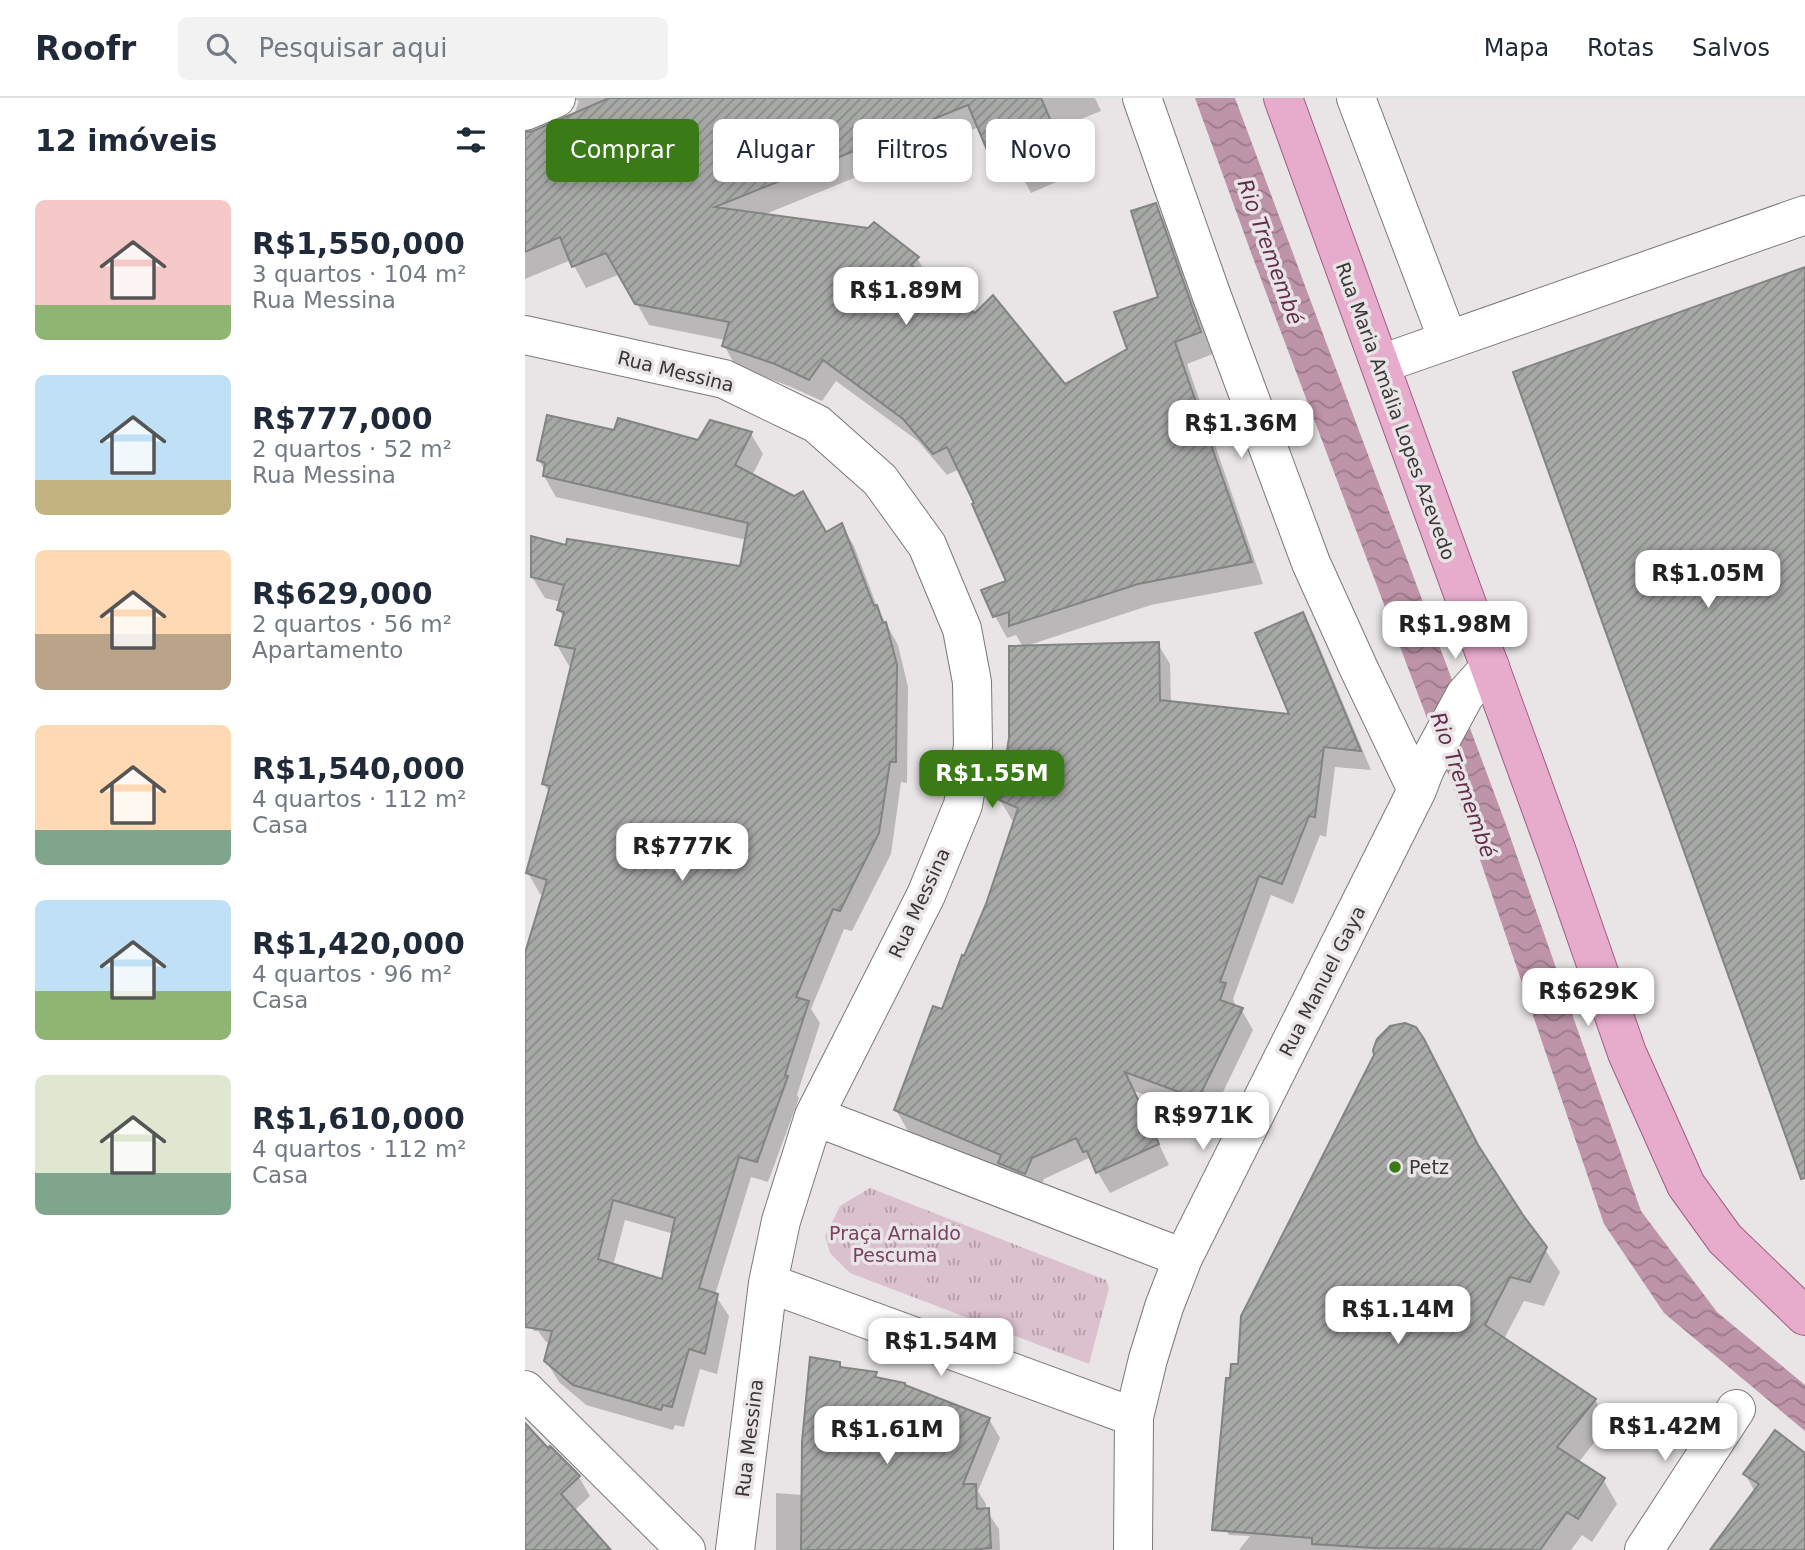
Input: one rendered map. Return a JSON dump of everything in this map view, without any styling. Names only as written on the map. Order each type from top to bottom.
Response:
[{"type":"main road","name":"Rua Maria Amália Lopes Azevedo","points":[[1283,98],[1627,1053],[1686,1185],[1725,1239],[1805,1316]]},
{"type":"street","points":[[525,111],[556,98]]},
{"type":"street","points":[[1142,98],[1311,563],[1359,669],[1421,779]]},
{"type":"street","points":[[1356,98],[1448,340]]},
{"type":"street","points":[[1381,364],[1805,215]]},
{"type":"street","name":"Rua Messina","points":[[525,335],[724,380],[817,424],[880,480],[926,545],[963,629],[972,682],[973,746],[963,805],[926,895],[814,1116],[781,1221],[768,1283],[735,1550]]},
{"type":"street","name":"Rua Manuel Gaya","points":[[1141,1549],[1134,1417],[1152,1346],[1183,1258],[1421,779],[1465,695],[1490,667]]},
{"type":"street","points":[[814,1116],[1183,1258]]},
{"type":"street","points":[[768,1283],[1134,1417]]},
{"type":"street","points":[[525,1390],[686,1550]]},
{"type":"street","points":[[1644,1550],[1736,1409]]},
{"type":"green space","name":"Praça Arnaldo Pescuma","points":[[870,1188],[1106,1280],[1109,1288],[1089,1364],[850,1273],[830,1253],[825,1236],[840,1206]]},
{"type":"water","name":"Rio Tremembé","points":[[1195,98],[1235,98],[1505,822],[1641,1211],[1717,1312],[1805,1385],[1805,1431],[1664,1313],[1604,1224],[1475,845]]},
{"type":"building","points":[[609,98],[1041,98],[1050,119],[986,119],[986,148],[968,105],[933,119],[853,119],[853,151],[839,157],[839,119],[713,119],[713,182],[777,182],[715,207],[868,228],[874,222],[919,257],[911,265],[975,313],[993,295],[1065,384],[1127,349],[1114,312],[1158,297],[1131,211],[1156,203],[1201,332],[1175,342],[1252,562],[1138,584],[1009,626],[1009,612],[993,617],[981,590],[1006,581],[972,504],[974,503],[947,447],[933,454],[903,419],[823,360],[809,380],[775,364],[722,346],[729,322],[635,304],[606,253],[572,267],[560,237],[525,252],[525,132],[546,125],[546,182],[699,182],[699,119],[561,119]]},
{"type":"building","points":[[1805,267],[1805,1178],[1801,1179],[1513,372]]},
{"type":"building","points":[[547,415],[614,430],[618,418],[698,440],[710,420],[752,432],[735,465],[794,496],[803,491],[826,532],[842,523],[874,606],[877,605],[883,623],[886,622],[897,665],[896,762],[890,762],[879,833],[840,911],[833,909],[796,997],[809,1001],[785,1075],[788,1076],[757,1162],[739,1157],[699,1288],[718,1294],[705,1354],[689,1349],[672,1407],[663,1405],[661,1410],[573,1385],[544,1361],[552,1331],[525,1327],[525,953],[547,880],[526,873],[550,786],[542,784],[575,649],[555,645],[564,612],[557,610],[564,585],[531,577],[531,536],[566,545],[567,539],[740,566],[748,523],[543,476],[545,463],[537,460]],"holes":[[[613,1200],[675,1218],[662,1279],[598,1259]]]},
{"type":"building","points":[[1303,612],[1361,751],[1324,747],[1315,817],[1309,816],[1282,884],[1259,876],[1220,982],[1226,983],[1220,1000],[1243,1008],[1198,1099],[1125,1072],[1159,1144],[1096,1173],[1087,1151],[1083,1152],[1076,1138],[1032,1158],[1025,1174],[998,1163],[1001,1155],[894,1110],[933,1006],[942,1009],[962,955],[964,956],[986,904],[1018,808],[999,800],[1009,738],[1009,646],[1159,642],[1160,700],[1289,714],[1255,633]]},
{"type":"building","points":[[1405,1023],[1416,1027],[1424,1039],[1478,1145],[1547,1247],[1530,1282],[1510,1277],[1485,1325],[1596,1399],[1557,1447],[1605,1478],[1578,1519],[1567,1512],[1540,1550],[1375,1548],[1312,1544],[1312,1538],[1212,1530],[1226,1378],[1230,1378],[1231,1364],[1238,1364],[1241,1316],[1374,1055],[1377,1039],[1390,1026]]},
{"type":"building","points":[[810,1357],[840,1362],[840,1367],[877,1372],[875,1377],[905,1383],[990,1418],[963,1484],[976,1484],[977,1509],[989,1508],[991,1548],[801,1550],[802,1442]]},
{"type":"building","points":[[525,1423],[580,1476],[561,1494],[611,1550],[525,1550]]},
{"type":"building","points":[[1775,1430],[1805,1453],[1805,1550],[1710,1550],[1759,1484],[1743,1474]]},
{"type":"place","name":"Petz","points":[[1395,1167]]}]
